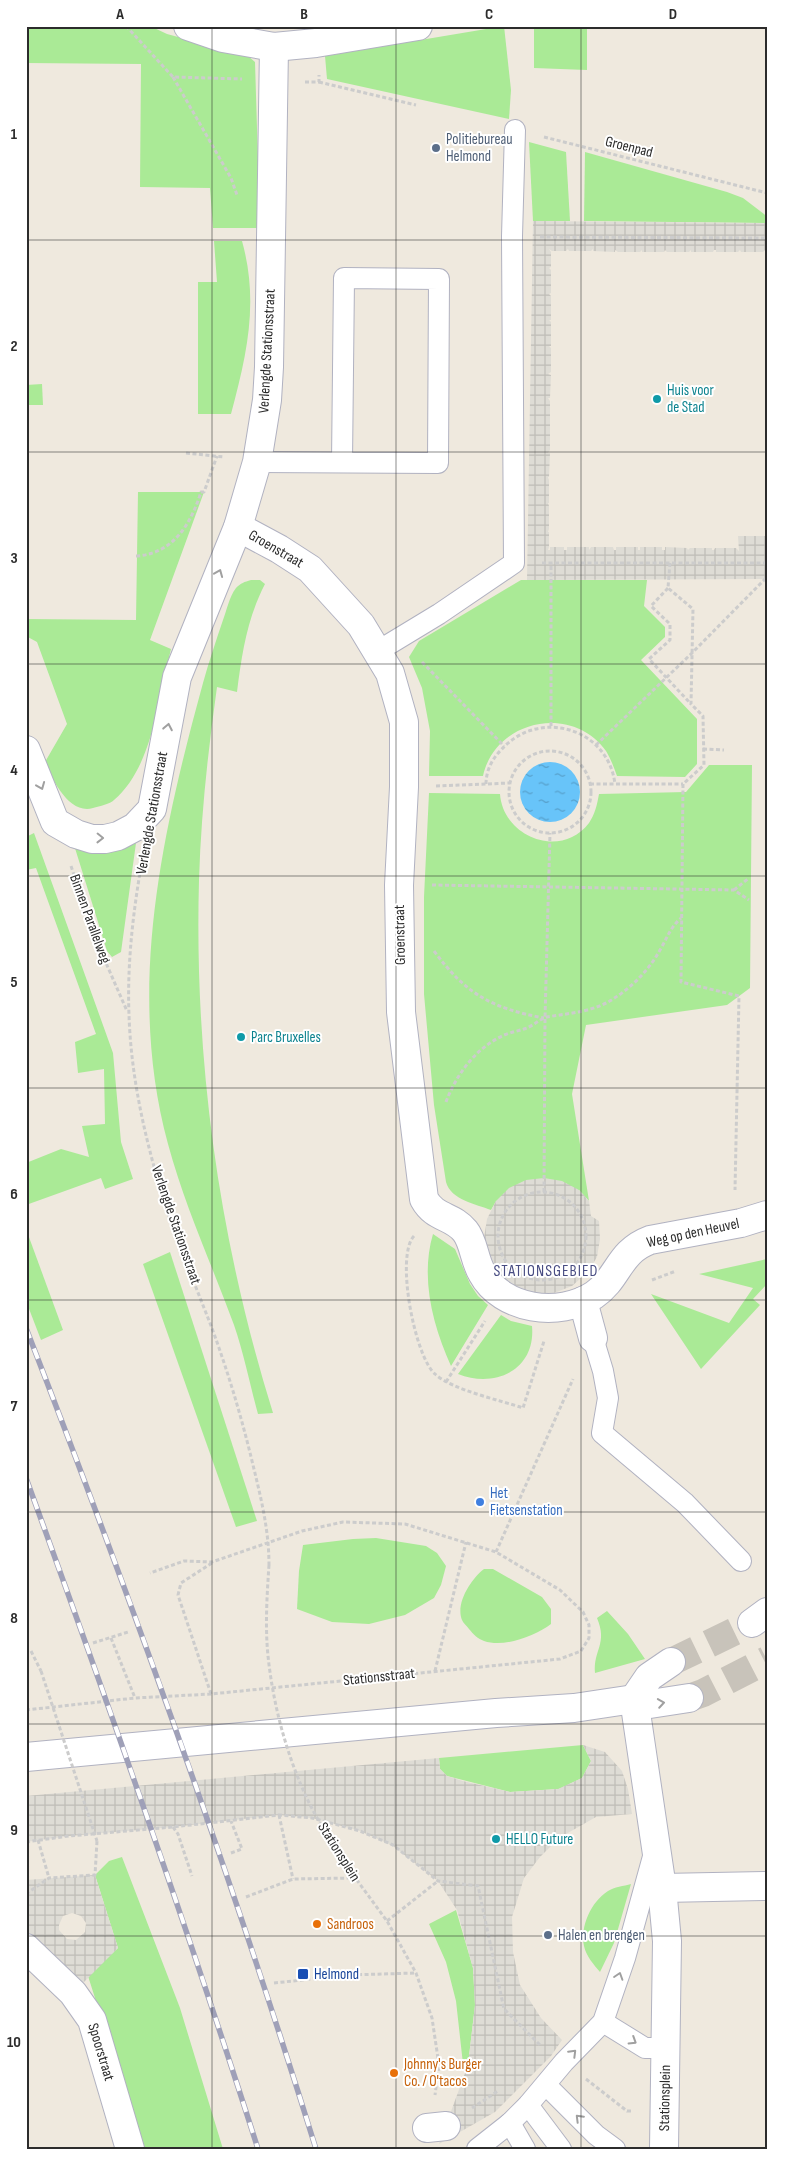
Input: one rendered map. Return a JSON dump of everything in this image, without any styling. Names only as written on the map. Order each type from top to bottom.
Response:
[{"type":"street","points":[[188,26],[223,38],[274,47],[316,43],[418,26]]},
{"type":"street","name":"Verlengde Stationsstraat","points":[[152,809],[177,677],[238,527],[257,462],[267,400],[270,367],[274,47]]},
{"type":"street","name":"Groenstraat","points":[[238,527],[279,549],[310,569],[360,625],[390,673],[404,722],[404,787],[399,884],[401,1012],[424,1198],[428,1207],[435,1213],[459,1224],[466,1232],[481,1273],[489,1284],[502,1295],[521,1304],[548,1307],[571,1305],[583,1301]]},
{"type":"street","points":[[26,750],[55,822],[76,834],[92,839],[118,836],[135,827],[152,809]]},
{"type":"street","name":"Weg op den Heuvel","points":[[583,1301],[602,1288],[629,1251],[638,1244],[650,1240],[741,1223],[767,1215]]},
{"type":"street","points":[[583,1301],[592,1338]]},
{"type":"street","points":[[634,1700],[649,1677],[671,1662]]},
{"type":"street","points":[[26,1757],[496,1713],[574,1708],[634,1700],[650,1704],[689,1698]]},
{"type":"street","name":"Stationsplein","points":[[634,1700],[662,1888],[667,1941],[664,2149]]},
{"type":"street","points":[[662,1888],[767,1886]]},
{"type":"street","name":"Spoorstraat","points":[[26,1948],[73,1993],[92,2020],[130,2149]]},
{"type":"lane","points":[[378,651],[440,614],[514,563],[512,236],[515,130]]},
{"type":"lane","points":[[257,462],[438,463],[440,278],[344,278],[342,462]]},
{"type":"lane","points":[[592,1338],[603,1371],[608,1398],[602,1432],[685,1504],[741,1562]]},
{"type":"lane","name":"Stationsplein","points":[[488,2145],[528,2105],[564,2062],[604,2022],[625,1958],[655,1848]]},
{"type":"lane","name":"Stationsplein","points":[[604,2022],[645,2048],[666,2048]]},
{"type":"lane","points":[[546,2085],[596,2135],[615,2149]]},
{"type":"lane","points":[[528,2105],[561,2149]]},
{"type":"lane","points":[[510,2123],[524,2149]]},
{"type":"path","points":[[126,26],[173,77],[231,178],[240,203]]},
{"type":"path","points":[[173,77],[274,80]]},
{"type":"path","points":[[319,82],[416,105]]},
{"type":"path","name":"Groenpad","points":[[515,130],[767,193]]},
{"type":"path","points":[[512,236],[767,238]]},
{"type":"path","points":[[186,453],[257,462]]},
{"type":"path","points":[[136,556],[159,551],[178,537],[191,518],[201,492],[204,492],[217,456]]},
{"type":"path","points":[[514,563],[767,563]]},
{"type":"path","points":[[551,563],[551,726]]},
{"type":"path","points":[[590,784],[683,784],[704,765],[703,716],[649,659],[670,640],[670,624],[651,606],[668,588],[670,563]]},
{"type":"path","points":[[596,745],[692,653],[767,577]]},
{"type":"path","points":[[668,588],[693,609],[692,704]]},
{"type":"path","points":[[378,651],[412,652],[504,746]]},
{"type":"path","points":[[486,784],[486,777],[494,757],[509,740],[529,730],[551,726],[573,731],[586,737],[596,745],[606,759],[615,784]]},
{"type":"path","points":[[703,749],[724,750]]},
{"type":"path","points":[[551,752],[564,754],[576,761],[585,772],[590,784],[591,797],[582,819],[562,832],[538,832],[518,818],[512,807],[510,783],[515,770],[524,760],[537,753],[551,752]]},
{"type":"path","points":[[404,787],[510,783]]},
{"type":"path","points":[[683,784],[681,982],[739,996],[735,1191],[741,1223]]},
{"type":"path","name":"Verlengde Stationsstraat","points":[[152,809],[140,874],[130,954],[129,1014],[132,1054],[144,1126],[166,1204],[214,1334],[243,1421],[263,1504],[269,1542]]},
{"type":"path","name":"Binnen Parallelweg","points":[[55,822],[99,947],[129,1014]]},
{"type":"path","points":[[544,1192],[544,1018],[550,833]]},
{"type":"path","points":[[734,890],[749,878]]},
{"type":"path","points":[[399,884],[734,890],[749,900]]},
{"type":"path","points":[[417,1138],[441,1117],[454,1083],[483,1048],[502,1036],[527,1028],[544,1018],[595,1008],[611,1001],[630,987],[645,971],[660,951],[672,927],[681,918]]},
{"type":"path","points":[[433,949],[455,977],[472,992],[501,1007],[544,1018]]},
{"type":"path","points":[[544,1192],[555,1193],[568,1200],[579,1211],[585,1225],[586,1239],[583,1253],[576,1265],[565,1274],[552,1280],[538,1281],[524,1277],[517,1272],[503,1258],[498,1245],[498,1230],[503,1215],[512,1203],[524,1195],[544,1192]]},
{"type":"path","points":[[444,1216],[418,1231],[410,1240],[407,1254],[406,1282],[412,1317],[426,1360],[433,1373],[446,1382],[523,1408],[546,1332],[548,1307]]},
{"type":"path","points":[[446,1382],[517,1272]]},
{"type":"path","points":[[150,1573],[184,1561],[212,1562],[246,1552],[302,1531],[343,1522],[405,1524],[466,1542],[435,1671]]},
{"type":"path","name":"Stationsplein","points":[[269,1542],[266,1617],[268,1655],[274,1697],[283,1737],[304,1792],[345,1864],[387,1921],[416,1973],[432,2018],[440,2065],[436,2127]]},
{"type":"path","name":"Stationsstraat","points":[[26,1710],[135,1698],[210,1694],[560,1658],[581,1651],[589,1638],[590,1625],[583,1612],[560,1590],[496,1552],[466,1542]]},
{"type":"path","points":[[210,1694],[178,1595],[181,1584],[212,1562]]},
{"type":"path","points":[[93,1643],[128,1632]]},
{"type":"path","points":[[111,1638],[135,1698]]},
{"type":"path","points":[[26,1894],[49,1878],[95,1875],[97,1841],[40,1671],[31,1651]]},
{"type":"path","points":[[278,1815],[293,1879]]},
{"type":"path","points":[[26,1842],[278,1815],[312,1818],[360,1831],[393,1846],[438,1881],[478,1886],[504,2008],[544,2049]]},
{"type":"path","points":[[231,1821],[242,1849],[231,1854]]},
{"type":"path","points":[[173,1827],[178,1834],[192,1876]]},
{"type":"path","points":[[38,1840],[49,1878]]},
{"type":"path","points":[[246,1898],[293,1879],[354,1878]]},
{"type":"path","points":[[387,1921],[438,1881]]},
{"type":"path","points":[[274,1983],[349,1975],[416,1973]]},
{"type":"green space","points":[[26,26],[150,26],[167,34],[248,56],[255,62],[260,228],[213,228],[210,188],[140,187],[141,64],[26,63]]},
{"type":"green space","points":[[504,26],[511,90],[509,119],[327,79],[325,56]]},
{"type":"green space","points":[[556,26],[587,26],[587,70],[534,68],[534,29]]},
{"type":"green space","points":[[529,142],[566,152],[570,221],[533,221]]},
{"type":"green space","points":[[585,152],[743,198],[767,217],[767,223],[584,221]]},
{"type":"green space","points":[[214,241],[242,241],[250,285],[249,328],[246,349],[231,414],[198,414],[198,282],[217,282]]},
{"type":"green space","points":[[42,384],[43,405],[26,405],[26,385]]},
{"type":"green space","points":[[138,492],[204,492],[150,640],[171,649],[153,730],[146,750],[138,769],[127,786],[114,800],[102,806],[84,809],[69,801],[63,794],[45,762],[67,724],[37,642],[26,636],[26,619],[136,620]]},
{"type":"green space","points":[[251,580],[260,580],[265,584],[254,610],[243,650],[237,692],[217,687],[201,831],[199,948],[206,1083],[214,1150],[238,1282],[254,1348],[273,1413],[258,1414],[234,1325],[191,1213],[168,1144],[156,1086],[150,1028],[150,970],[154,912],[174,797],[203,683],[228,604],[236,588]]},
{"type":"green space","points":[[521,580],[647,580],[644,606],[665,627],[665,637],[641,660],[697,719],[697,764],[685,777],[617,776],[606,751],[591,736],[574,727],[555,723],[536,724],[518,731],[502,742],[490,757],[483,776],[429,776],[430,731],[422,688],[409,657],[419,641]]},
{"type":"green space","points":[[709,765],[752,765],[750,988],[727,1005],[586,1025],[572,1094],[589,1201],[579,1190],[496,1201],[491,1210],[458,1197],[446,1182],[434,1105],[424,994],[424,897],[429,793],[500,794],[504,809],[511,822],[522,832],[535,838],[549,841],[564,840],[577,834],[589,823],[596,809],[599,794],[686,792]]},
{"type":"green space","points":[[34,833],[113,1053],[121,1142],[133,1179],[105,1189],[101,1178],[26,1205],[26,1163],[61,1149],[89,1157],[82,1126],[105,1124],[104,1069],[78,1073],[75,1042],[96,1034],[36,868],[26,870],[26,837]]},
{"type":"green space","points":[[136,843],[121,952],[112,957],[107,951],[74,845],[121,849]]},
{"type":"green space","points":[[26,1229],[63,1330],[41,1340],[26,1301]]},
{"type":"green space","points":[[433,1234],[455,1249],[470,1284],[478,1296],[488,1305],[451,1366],[439,1335],[430,1302],[428,1268]]},
{"type":"green space","points":[[170,1252],[257,1521],[236,1527],[143,1264]]},
{"type":"green space","points":[[767,1259],[767,1284],[753,1299],[760,1305],[701,1369],[651,1294],[729,1323],[753,1288],[699,1274]]},
{"type":"green space","points":[[501,1315],[511,1321],[532,1326],[531,1341],[527,1354],[520,1364],[510,1372],[499,1377],[486,1379],[472,1378],[458,1374]]},
{"type":"green space","points":[[376,1538],[426,1546],[437,1553],[446,1566],[441,1585],[434,1598],[405,1615],[369,1624],[332,1622],[297,1609],[299,1571],[303,1545]]},
{"type":"green space","points":[[484,1569],[493,1569],[542,1597],[551,1609],[551,1624],[537,1633],[510,1642],[492,1643],[476,1636],[463,1621],[460,1613],[466,1592],[475,1578]]},
{"type":"green space","points":[[607,1611],[628,1634],[645,1659],[595,1673],[596,1658],[601,1641],[597,1618]]},
{"type":"green space","points":[[583,1745],[591,1761],[582,1778],[559,1789],[510,1792],[447,1776],[440,1769],[439,1758]]},
{"type":"green space","points":[[122,1857],[180,2008],[223,2149],[143,2149],[88,1976],[118,1948],[95,1875],[109,1861]]},
{"type":"green space","points":[[631,1884],[614,1943],[600,1972],[590,1960],[585,1950],[583,1938],[585,1923],[592,1908],[602,1896],[613,1888]]},
{"type":"green space","points":[[456,1910],[473,1968],[475,2005],[468,2065],[463,2064],[456,2001],[446,1962],[429,1924]]},
{"type":"shaded area","points":[[533,221],[767,223],[767,252],[765,250],[763,252],[741,252],[740,250],[738,252],[716,252],[714,250],[713,252],[691,252],[691,250],[689,252],[667,252],[665,250],[664,252],[642,252],[642,250],[640,252],[618,252],[615,250],[615,252],[593,251],[593,249],[591,251],[569,251],[568,249],[566,251],[552,251],[549,249],[551,252],[551,267],[549,268],[551,270],[551,293],[549,294],[551,296],[551,320],[549,320],[551,322],[551,346],[549,346],[551,348],[551,372],[548,374],[551,375],[550,398],[548,398],[550,401],[550,450],[548,453],[550,453],[548,477],[548,550],[550,550],[550,547],[564,547],[564,550],[567,550],[567,547],[589,547],[589,550],[591,547],[613,547],[616,550],[616,547],[638,547],[638,550],[640,550],[640,547],[662,547],[662,550],[665,550],[665,547],[687,548],[688,550],[690,548],[712,548],[714,550],[715,548],[736,548],[739,551],[738,536],[767,536],[767,579],[527,580]]},
{"type":"shaded area","points":[[544,1178],[562,1181],[579,1190],[589,1201],[591,1216],[599,1221],[600,1239],[597,1257],[588,1272],[572,1286],[554,1293],[534,1294],[515,1287],[499,1275],[489,1258],[484,1238],[487,1219],[496,1201],[509,1188],[526,1180]]},
{"type":"shaded area","points":[[583,1745],[605,1752],[622,1771],[628,1789],[632,1814],[596,1817],[559,1838],[540,1857],[524,1878],[512,1917],[513,1952],[520,1985],[541,2018],[562,2040],[551,2056],[495,2112],[439,2144],[468,2065],[475,2005],[473,1968],[457,1910],[438,1881],[393,1846],[360,1831],[312,1818],[279,1815],[26,1842],[26,1796],[439,1758],[440,1769],[447,1776],[463,1781],[510,1792],[558,1789],[582,1778],[591,1761]]},
{"type":"shaded area","points":[[95,1875],[118,1948],[73,1993],[26,1948],[26,1880]],"holes":[[[72,1913],[81,1916],[86,1923],[85,1932],[76,1940],[67,1939],[59,1930],[63,1916]]]},
{"type":"water","points":[[550,762],[566,767],[571,771],[575,776],[580,792],[575,808],[571,813],[566,817],[550,822],[534,817],[529,813],[525,808],[520,792],[525,776],[529,771],[534,767]]},
{"type":"tunnel","points":[[671,1662],[752,1623]]},
{"type":"tunnel","points":[[689,1698],[703,1693],[767,1660]]},
{"type":"railway","points":[[26,1328],[104,1532],[178,1736],[249,1942],[316,2149]]},
{"type":"railway","points":[[26,1478],[145,1812],[203,1980],[258,2149]]},
{"type":"place","name":"Politiebureau Helmond","points":[[436,148]]},
{"type":"place","name":"Huis voor de Stad","points":[[657,399]]},
{"type":"place","name":"Parc Bruxelles","points":[[241,1037]]},
{"type":"place","name":"Het Fietsenstation","points":[[480,1502]]},
{"type":"place","name":"HELLO Future","points":[[496,1839]]},
{"type":"place","name":"Sandroos","points":[[317,1924]]},
{"type":"place","name":"Halen en brengen","points":[[548,1935]]},
{"type":"place","name":"Helmond","points":[[303,1974]]},
{"type":"place","name":"Johnny's Burger Co. / O'tacos","points":[[394,2073]]},
{"type":"district","name":"STATIONSGEBIED","points":[[546,1271]]}]
